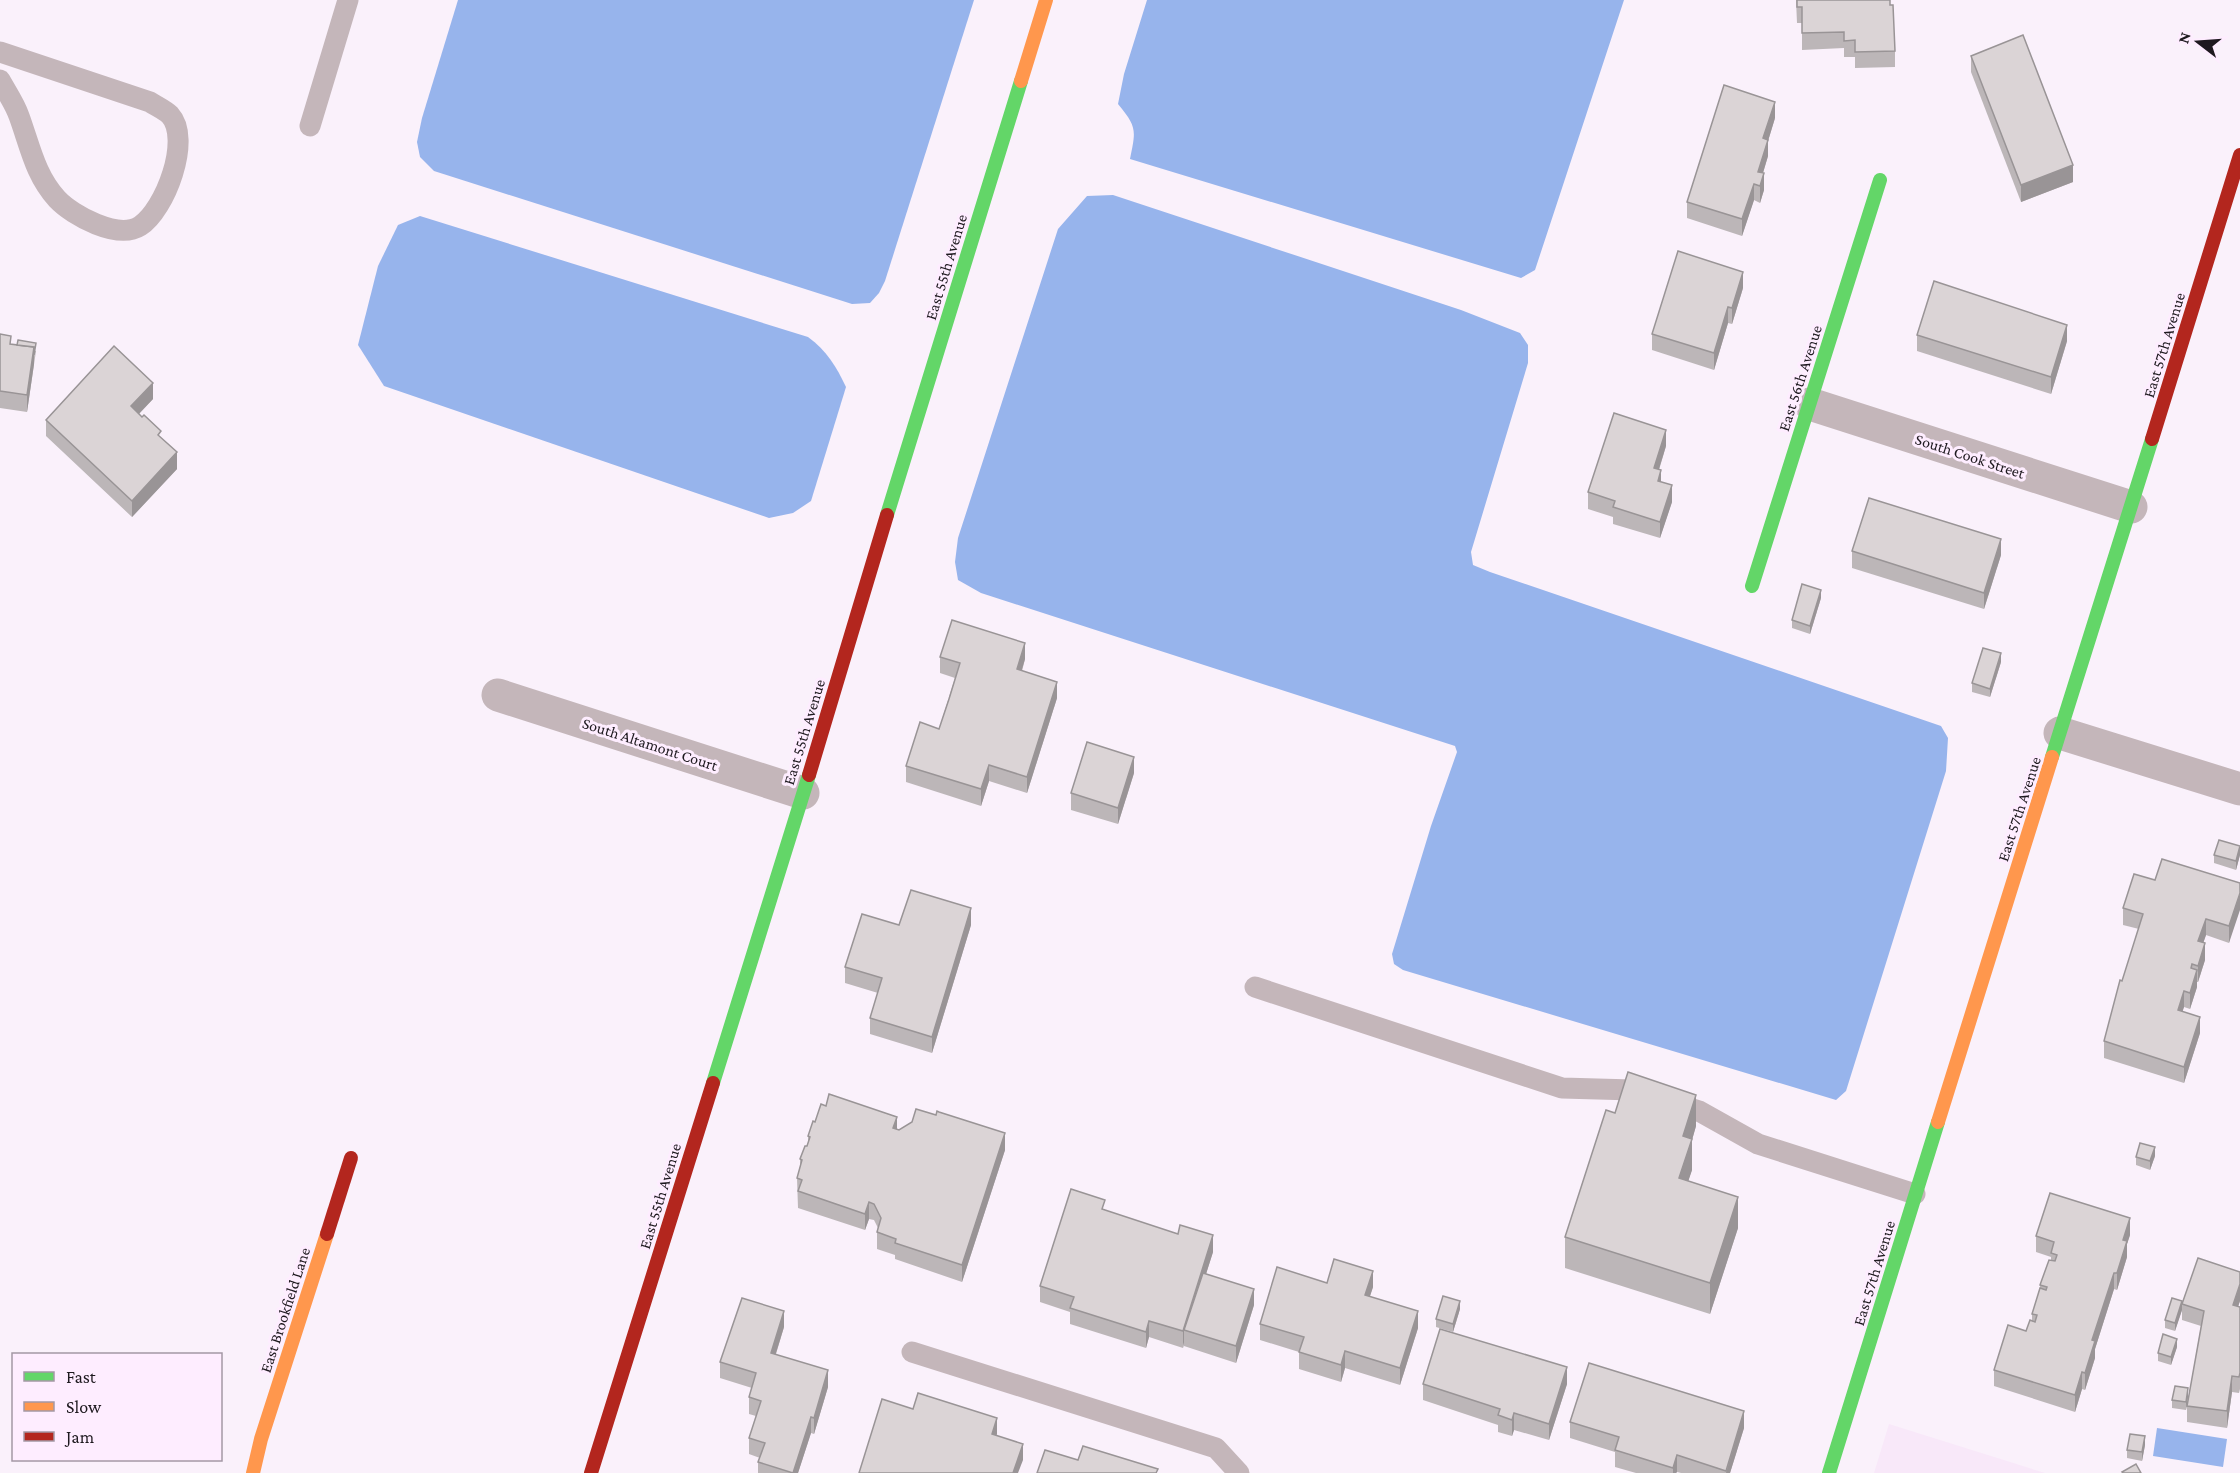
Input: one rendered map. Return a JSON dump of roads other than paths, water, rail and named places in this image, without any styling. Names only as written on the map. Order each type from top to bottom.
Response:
[{"type":"street","name":"East 55th Avenue","points":[[591,1473],[803,793],[1046,0]]},
{"type":"street","name":"East 57th Avenue","points":[[1829,1473],[2240,155]]},
{"type":"street","name":"East 56th Avenue","points":[[1752,586],[1880,180]]},
{"type":"street","name":"South Cook Street","points":[[1810,404],[2131,507]]},
{"type":"street","name":"South Altamont Court","points":[[498,695],[803,793]]},
{"type":"street","points":[[2060,733],[2240,789]]},
{"type":"street","name":"East Brookfield Lane","points":[[253,1473],[261,1439],[351,1158]]},
{"type":"lane","points":[[310,126],[348,0]]},
{"type":"lane","points":[[0,52],[150,102],[170,115],[180,139],[175,166],[157,209],[139,227],[117,230],[91,223],[58,200],[36,169],[18,114],[0,80]]},
{"type":"lane","points":[[1255,987],[1562,1088],[1633,1090],[1699,1111],[1758,1144],[1915,1194]]},
{"type":"lane","points":[[912,1352],[1216,1448],[1239,1473]]},
{"type":"water","points":[[458,0],[974,0],[885,281],[879,293],[870,303],[852,304],[434,171],[420,157],[417,142],[422,118]]},
{"type":"water","points":[[1147,0],[1624,0],[1535,270],[1521,278],[1130,159],[1134,135],[1132,124],[1118,104],[1124,74]]},
{"type":"water","points":[[1113,195],[1461,310],[1520,333],[1528,345],[1528,363],[1471,552],[1473,565],[1941,726],[1948,738],[1946,771],[1846,1091],[1836,1100],[1403,970],[1394,964],[1392,954],[1431,826],[1457,752],[1455,746],[981,593],[958,580],[955,562],[958,538],[1058,229],[1087,196]]},
{"type":"water","points":[[420,216],[808,337],[830,359],[846,387],[811,501],[793,513],[769,518],[384,386],[358,345],[378,266],[398,225]]},
{"type":"water","points":[[2157,1428],[2227,1439],[2223,1467],[2153,1456]]}]
